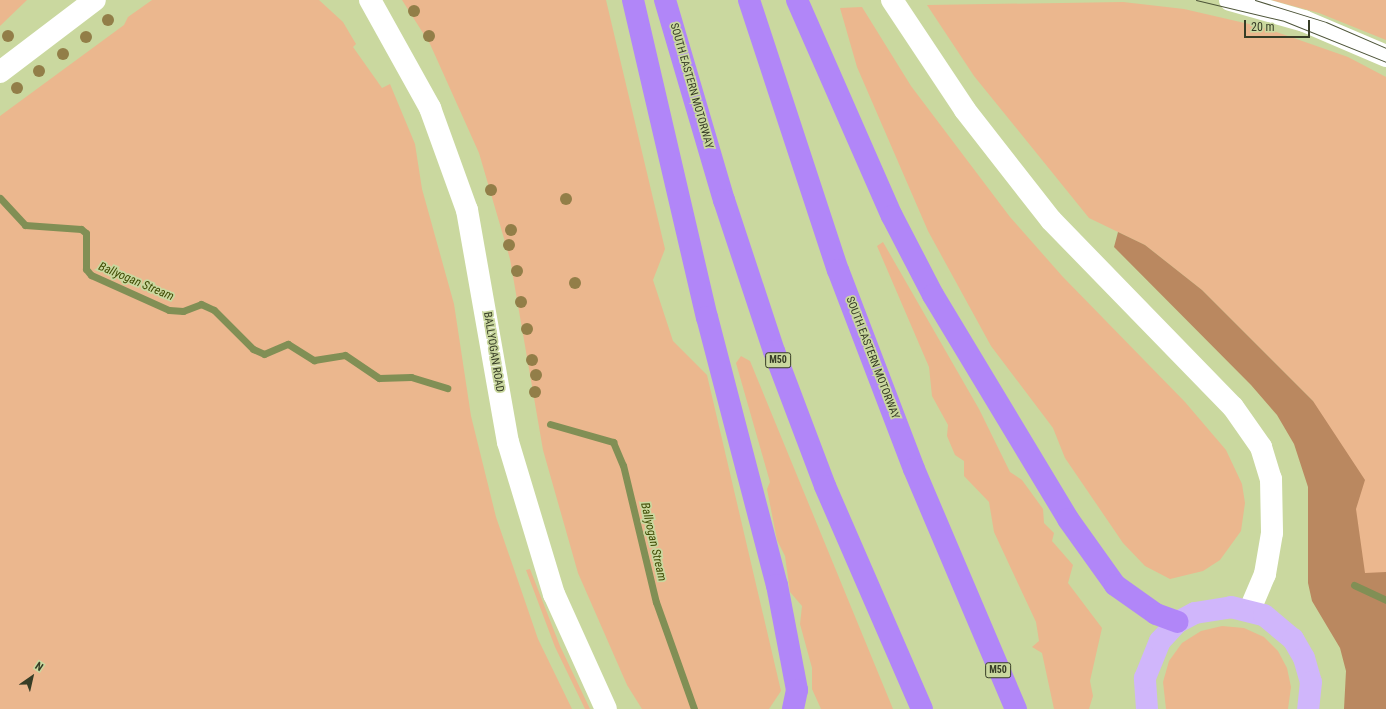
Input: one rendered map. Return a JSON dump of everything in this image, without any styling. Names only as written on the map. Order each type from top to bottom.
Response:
[{"type":"highway","points":[[634,0],[707,316],[777,585],[797,690],[793,709]]},
{"type":"highway","name":"SOUTH EASTERN MOTORWAY","points":[[665,0],[724,200],[774,350],[825,486],[922,709]]},
{"type":"highway","name":"SOUTH EASTERN MOTORWAY","points":[[749,0],[852,306],[917,477],[1016,709]]},
{"type":"highway","points":[[797,0],[892,216],[934,295],[1068,519],[1115,585],[1156,614],[1178,622]]},
{"type":"main road","points":[[1147,709],[1145,678],[1150,659],[1160,641],[1178,622],[1214,607],[1250,610],[1278,624],[1294,639],[1304,658],[1311,682],[1308,709]]},
{"type":"street","name":"BALLYOGAN ROAD","points":[[370,0],[430,108],[467,210],[508,442],[554,594],[606,709]]},
{"type":"street","points":[[892,0],[965,110],[1051,220],[1233,407],[1261,447],[1271,479],[1272,533],[1265,574],[1250,610]]},
{"type":"street","points":[[1230,0],[1304,21],[1386,56]]},
{"type":"street","points":[[0,72],[86,4]]},
{"type":"shaded area","points":[[0,0],[27,0],[0,26]]},
{"type":"shaded area","points":[[152,0],[319,0],[343,22],[356,44],[353,47],[382,88],[390,84],[415,144],[422,189],[454,304],[471,416],[496,517],[538,639],[572,709],[0,709],[0,116],[124,25],[128,17]]},
{"type":"shaded area","points":[[402,0],[606,0],[665,249],[653,280],[673,341],[707,375],[781,691],[769,709],[642,709],[627,685],[578,573],[543,450],[510,259],[479,153],[430,44]]},
{"type":"shaded area","points":[[1271,0],[1386,0],[1386,40],[1319,13]]},
{"type":"shaded area","points":[[1123,2],[1184,9],[1262,27],[1348,57],[1386,77],[1386,585],[1359,579],[1313,401],[1202,290],[1145,245],[1089,218],[974,76],[927,5]]},
{"type":"shaded area","points":[[862,7],[911,86],[1010,217],[1063,277],[1185,402],[1226,450],[1242,484],[1245,503],[1241,531],[1220,560],[1203,571],[1170,579],[1145,566],[1123,543],[1065,458],[1053,428],[991,346],[928,231],[857,67],[840,8]]},
{"type":"shaded area","points":[[1118,232],[1145,245],[1202,290],[1313,401],[1365,480],[1356,509],[1365,573],[1386,572],[1386,709],[1344,709],[1346,671],[1340,648],[1312,601],[1308,583],[1308,487],[1294,444],[1277,415],[1251,385],[1114,247]]},
{"type":"shaded area","points":[[883,242],[979,409],[1010,472],[1022,480],[1043,509],[1044,523],[1054,533],[1052,541],[1073,565],[1068,583],[1102,628],[1090,681],[1093,696],[1089,709],[1054,709],[1042,653],[1032,647],[1039,641],[1036,622],[994,532],[989,502],[964,476],[964,461],[955,455],[947,436],[948,425],[932,396],[929,367],[877,246]]},
{"type":"shaded area","points":[[741,356],[750,361],[893,709],[821,709],[812,689],[812,668],[800,624],[802,606],[790,592],[785,556],[777,540],[767,489],[770,482],[736,363]]},
{"type":"shaded area","points":[[530,569],[560,646],[590,709],[585,709],[555,647],[526,570]]},
{"type":"shaded area","points":[[1222,626],[1244,628],[1264,637],[1278,651],[1287,668],[1291,687],[1288,709],[1166,709],[1163,682],[1169,661],[1182,643],[1201,631]]},
{"type":"waterway","name":"Ballyogan Stream","points":[[0,198],[25,225],[81,229],[86,233],[86,269],[91,275],[169,310],[183,311],[201,304],[214,310],[253,349],[264,354],[288,344],[314,360],[345,355],[379,378],[411,377],[447,388]]},
{"type":"waterway","name":"Ballyogan Stream","points":[[550,424],[613,442],[623,465],[656,602],[694,709]]},
{"type":"waterway","points":[[1354,585],[1386,600]]},
{"type":"tram line","points":[[1196,0],[1284,21],[1386,62]]},
{"type":"tram line","points":[[1255,0],[1326,22],[1386,48]]}]
